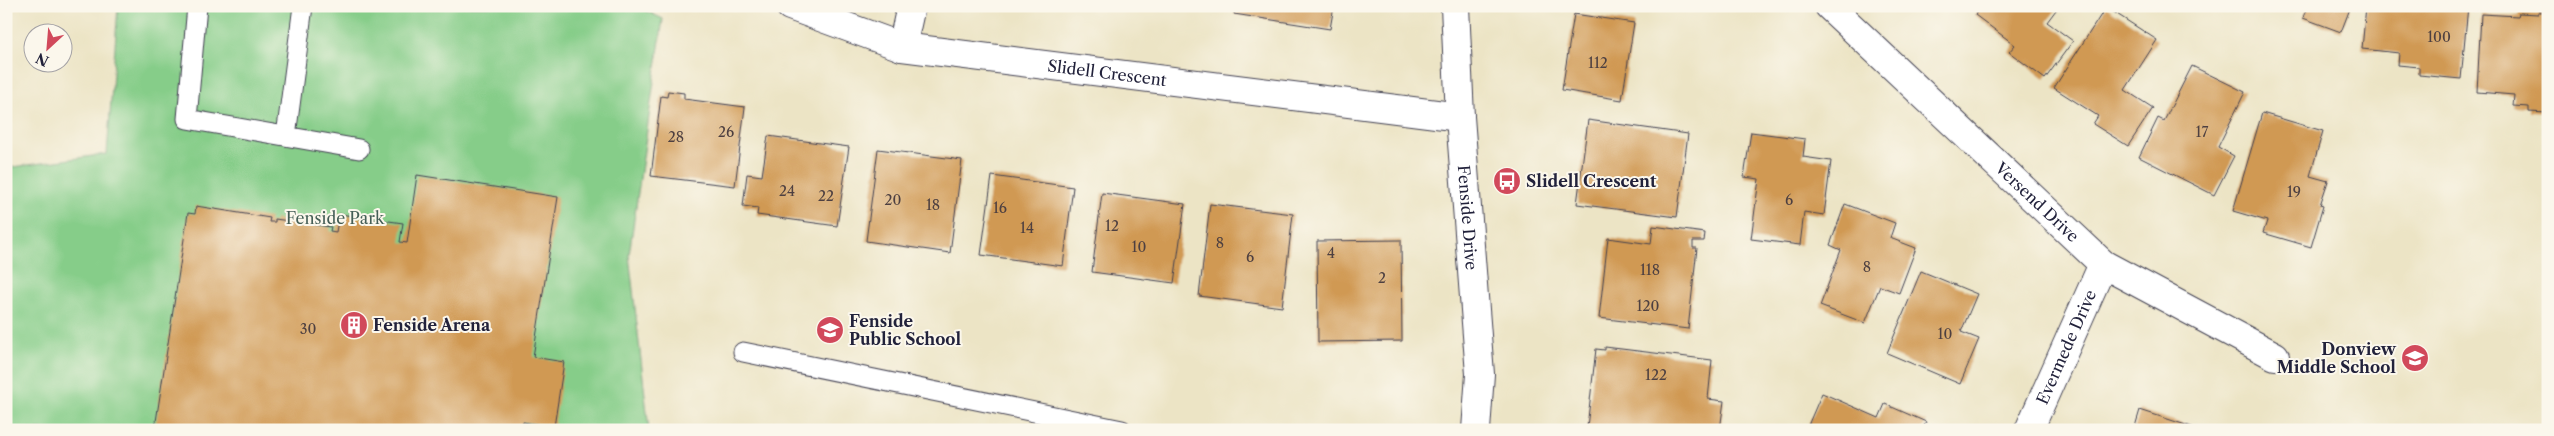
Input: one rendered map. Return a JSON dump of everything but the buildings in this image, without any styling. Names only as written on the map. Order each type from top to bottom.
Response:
[{"type":"street","name":"Slidell Crescent","points":[[790,6],[902,47],[1460,117]]},
{"type":"street","points":[[902,47],[911,6]]},
{"type":"street","name":"Fenside Drive","points":[[1456,6],[1460,117],[1480,374],[1476,430]]},
{"type":"street","name":"Versend Drive","points":[[1829,6],[2103,264],[2275,356]]},
{"type":"street","name":"Evermede Drive","points":[[2029,430],[2103,264]]},
{"type":"lane","points":[[197,6],[187,119],[359,148]]},
{"type":"lane","points":[[286,136],[303,6]]},
{"type":"lane","points":[[744,352],[1122,430]]},
{"type":"green space","name":"Fenside Park","points":[[118,6],[636,6],[663,19],[629,255],[649,430],[6,430],[6,168],[107,154]]},
{"type":"place","name":"Slidell Crescent","points":[[1507,181]]},
{"type":"place","name":"Fenside Arena","points":[[354,325]]},
{"type":"place","name":"Fenside Public School","points":[[830,330]]},
{"type":"place","name":"Donview Middle School","points":[[2415,358]]}]
